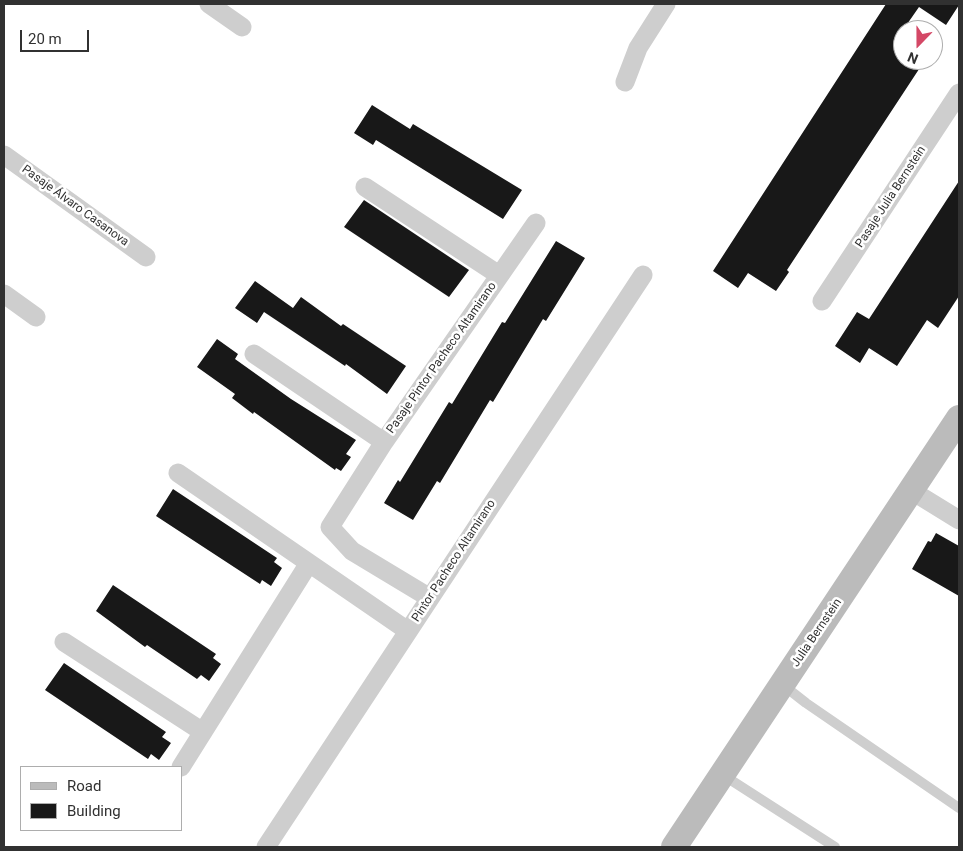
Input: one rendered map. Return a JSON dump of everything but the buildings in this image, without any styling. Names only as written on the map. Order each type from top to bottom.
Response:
[{"type":"street","points":[[209,4],[242,27]]},
{"type":"street","points":[[625,82],[638,48],[666,4]]},
{"type":"street","name":"Pasaje Julia Bernstein","points":[[822,301],[959,93]]},
{"type":"street","name":"Pasaje Álvaro Casanova","points":[[4,155],[146,256]]},
{"type":"street","name":"Pasaje Pintor Pacheco Altamirano","points":[[365,187],[499,275]]},
{"type":"street","name":"Pasaje Pintor Pacheco Altamirano","points":[[430,598],[352,551],[330,527],[384,442],[536,224]]},
{"type":"street","name":"Pintor Pacheco Altamirano","points":[[266,847],[643,276]]},
{"type":"street","points":[[4,294],[36,317]]},
{"type":"street","name":"Pasaje Pintor Pacheco Altamirano","points":[[254,354],[384,442]]},
{"type":"street","name":"Julia Bernstein","points":[[674,847],[959,418]]},
{"type":"street","points":[[178,473],[408,631]]},
{"type":"street","points":[[912,491],[959,520]]},
{"type":"street","points":[[182,766],[309,563]]},
{"type":"street","points":[[64,642],[203,732]]},
{"type":"lane","points":[[782,684],[806,703],[959,808]]},
{"type":"lane","points":[[723,774],[835,847]]}]
